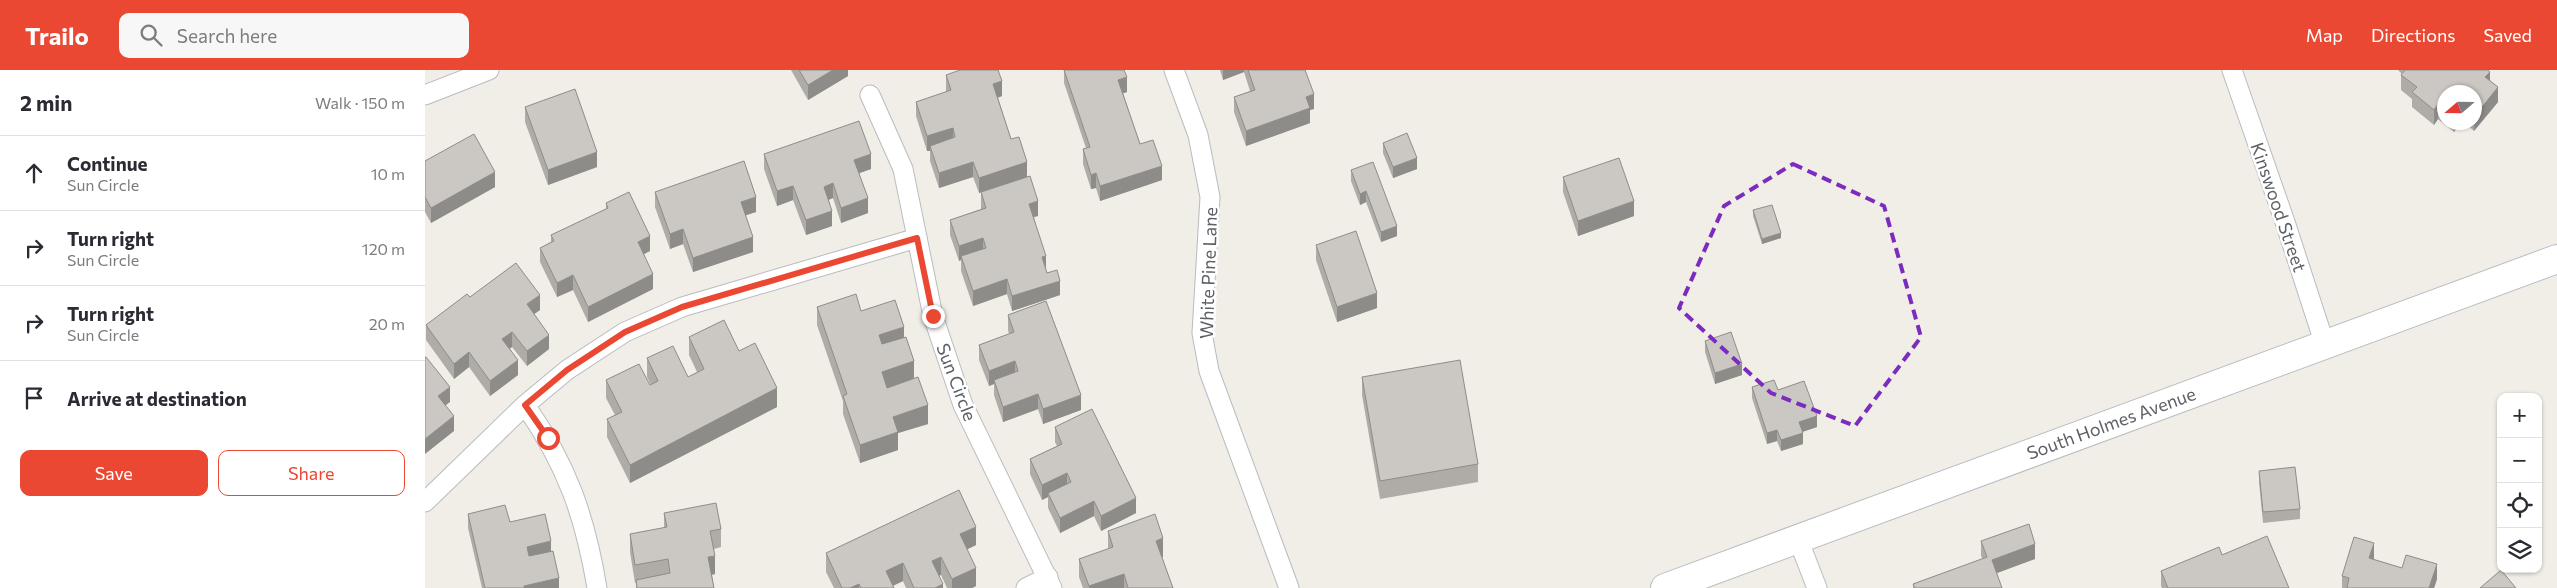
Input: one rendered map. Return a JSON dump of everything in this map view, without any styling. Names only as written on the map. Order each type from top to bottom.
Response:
[{"type":"street","points":[[425,95],[489,70]]},
{"type":"street","name":"White Pine Lane","points":[[1174,70],[1198,135],[1211,197],[1202,333],[1209,372],[1289,588]]},
{"type":"street","name":"Kinswood Street","points":[[2232,70],[2285,222],[2325,345]]},
{"type":"street","name":"Sun Circle","points":[[871,95],[903,170],[933,316],[963,405],[1050,582],[1025,588]]},
{"type":"street","points":[[425,502],[525,405],[567,370],[625,332],[682,307],[917,238]]},
{"type":"street","name":"South Holmes Avenue","points":[[1665,588],[2557,259]]},
{"type":"street","points":[[525,405],[548,438],[575,494],[590,546],[597,588]]},
{"type":"street","points":[[1798,539],[1817,588]]},
{"type":"highlighted area","points":[[1793,164],[1884,206],[1921,337],[1855,426],[1771,393],[1679,308],[1724,206]]},
{"type":"building","points":[[799,70],[833,70],[808,85]]},
{"type":"building","points":[[960,70],[998,70],[1002,81],[993,84],[1011,139],[1019,137],[1027,162],[979,178],[973,162],[939,173],[930,146],[955,137],[953,128],[927,136],[916,102],[951,90],[946,75]]},
{"type":"building","points":[[1064,70],[1124,70],[1127,77],[1118,80],[1140,144],[1153,140],[1162,166],[1100,186],[1096,173],[1091,175],[1083,149],[1090,147]]},
{"type":"building","points":[[1248,70],[1305,70],[1314,94],[1306,97],[1310,108],[1246,131],[1234,97],[1255,90]]},
{"type":"building","points":[[2405,70],[2488,70],[2490,72],[2485,77],[2498,87],[2482,107],[2482,85],[2437,85],[2437,106],[2434,110],[2412,92],[2417,87],[2401,75]]},
{"type":"building","points":[[575,89],[597,152],[548,170],[525,107]]},
{"type":"building","points":[[859,121],[871,154],[854,160],[868,198],[841,208],[833,183],[824,187],[832,211],[806,220],[793,186],[777,191],[764,154]]},
{"type":"building","points":[[1407,133],[1417,158],[1393,167],[1383,143]]},
{"type":"building","points":[[474,134],[495,172],[431,208],[425,197],[425,161]]},
{"type":"building","points":[[1619,158],[1634,201],[1578,221],[1563,177]]},
{"type":"building","points":[[744,161],[756,197],[741,202],[753,237],[693,258],[683,229],[670,234],[655,192]]},
{"type":"building","points":[[1373,162],[1397,226],[1381,232],[1366,191],[1360,194],[1351,170]]},
{"type":"building","points":[[1030,176],[1038,201],[1029,204],[1046,256],[1042,257],[1047,273],[1057,270],[1060,281],[1012,296],[1007,279],[973,291],[961,256],[986,248],[983,238],[959,246],[950,220],[986,208],[981,192]]},
{"type":"building","points":[[629,192],[650,236],[638,242],[653,274],[588,307],[573,275],[557,283],[540,248],[554,241],[551,235],[608,208],[606,203]]},
{"type":"building","points":[[1772,205],[1781,233],[1762,239],[1753,210]]},
{"type":"building","points":[[1356,231],[1377,293],[1337,307],[1316,245]]},
{"type":"building","points":[[516,263],[540,295],[527,304],[549,335],[527,351],[512,332],[502,339],[518,360],[490,381],[469,352],[454,364],[426,325],[467,294],[470,297]]},
{"type":"building","points":[[856,294],[861,311],[895,300],[904,327],[879,335],[882,344],[906,337],[914,361],[882,372],[887,388],[918,377],[928,405],[893,417],[898,432],[860,445],[843,396],[847,394],[817,307]]},
{"type":"building","points":[[1046,301],[1081,395],[1043,409],[1038,394],[1003,407],[994,380],[1018,371],[1015,361],[989,371],[979,345],[1014,332],[1008,315]]},
{"type":"building","points":[[724,320],[739,351],[755,343],[777,388],[630,465],[607,419],[622,412],[606,380],[639,364],[650,385],[658,381],[647,358],[673,346],[688,377],[704,369],[689,337]]},
{"type":"building","points":[[1731,332],[1742,364],[1715,373],[1705,341]]},
{"type":"building","points":[[425,357],[450,387],[438,396],[454,416],[425,439]]},
{"type":"building","points":[[1460,360],[1478,464],[1380,481],[1362,377]]},
{"type":"building","points":[[1774,380],[1778,390],[1804,381],[1817,416],[1799,422],[1803,433],[1781,440],[1777,430],[1767,433],[1752,387]]},
{"type":"building","points":[[1092,409],[1136,498],[1101,516],[1094,501],[1060,518],[1048,493],[1071,482],[1067,473],[1042,485],[1030,459],[1062,444],[1055,427]]},
{"type":"building","points":[[2295,467],[2300,509],[2263,512],[2259,471]]},
{"type":"building","points":[[959,490],[976,527],[960,534],[976,568],[952,579],[941,557],[932,561],[943,584],[935,588],[914,588],[903,563],[886,571],[894,588],[861,588],[859,584],[850,588],[842,588],[826,553]]},
{"type":"building","points":[[716,503],[721,529],[710,531],[715,556],[708,557],[714,588],[637,588],[636,580],[670,573],[668,559],[635,565],[630,534],[667,527],[664,513]]},
{"type":"building","points":[[505,505],[510,522],[545,514],[551,541],[527,547],[529,556],[553,551],[559,578],[524,586],[524,588],[485,588],[468,514]]},
{"type":"building","points":[[1155,514],[1163,538],[1156,541],[1173,588],[1128,588],[1124,574],[1089,586],[1079,559],[1113,547],[1108,531]]},
{"type":"building","points":[[2029,524],[2035,544],[1992,560],[2002,588],[1915,588],[1913,584],[1987,557],[1981,541]]},
{"type":"building","points":[[2267,536],[2289,588],[2168,588],[2161,571],[2219,547],[2222,555]]},
{"type":"building","points":[[2354,537],[2374,543],[2369,558],[2402,568],[2406,555],[2437,564],[2429,588],[2347,588],[2349,578],[2342,576]]},
{"type":"building","points":[[2498,573],[2504,573],[2516,588],[2480,588]]},
{"type":"route","points":[[548,438],[525,405],[567,370],[625,332],[682,307],[917,238],[933,316]]}]
